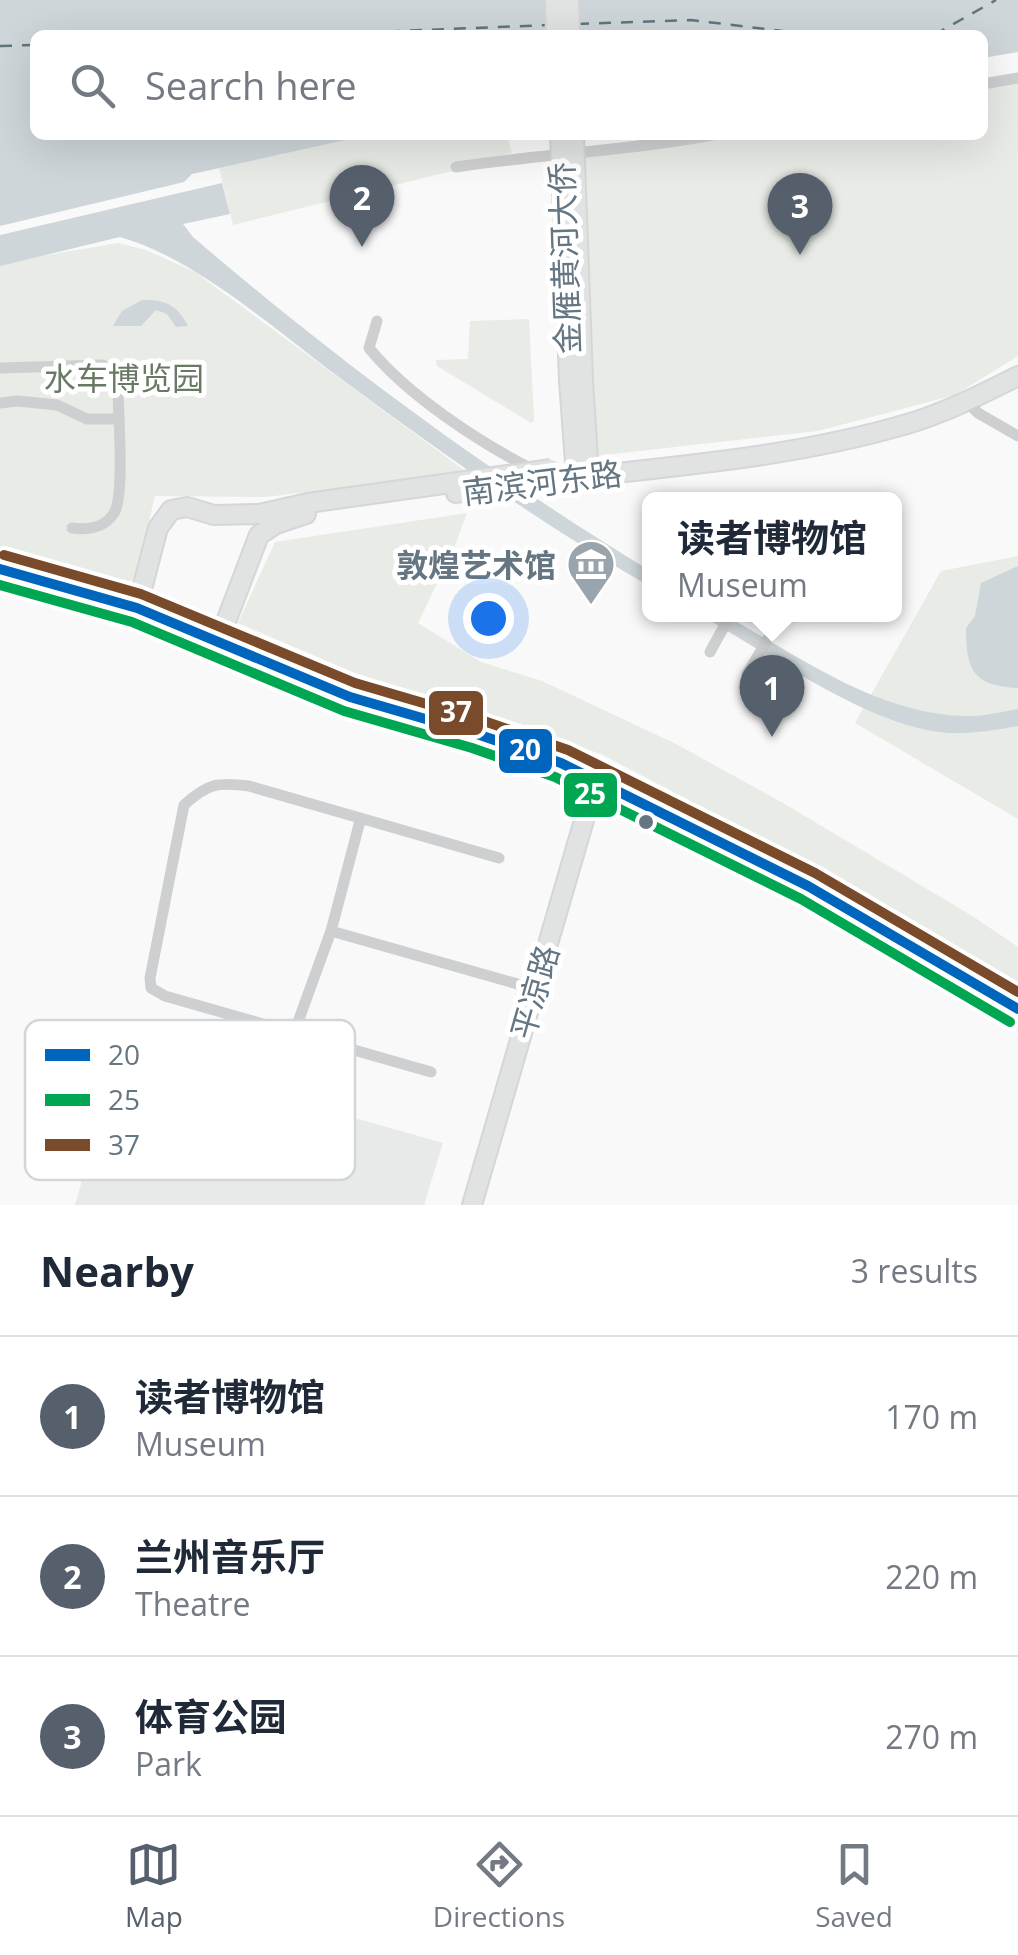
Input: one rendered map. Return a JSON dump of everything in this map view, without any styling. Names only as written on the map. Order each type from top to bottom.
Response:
[{"type":"main road","points":[[555,0],[556,30]]},
{"type":"main road","points":[[569,0],[570,30]]},
{"type":"main road","name":"金雁黄河大侨","points":[[560,140],[576,380]]},
{"type":"main road","name":"金雁黄河大侨","points":[[574,140],[576,380]]},
{"type":"main road","name":"南滨河东路","points":[[137,608],[158,528],[171,510],[187,506],[214,515],[259,514],[308,502],[552,475],[794,438],[860,426],[949,398],[1018,364]]},
{"type":"main road","name":"南滨河东路","points":[[582,471],[796,448],[862,436],[909,424],[1018,376]]},
{"type":"main road","points":[[576,380],[582,471]]},
{"type":"main road","name":"南滨河东路","points":[[219,640],[254,546],[267,528],[310,513],[473,485]]},
{"type":"main road","points":[[0,569],[137,608],[350,697],[512,745],[596,778],[808,886],[1018,1009]]},
{"type":"main road","name":"平凉路","points":[[472,1205],[596,778]]},
{"type":"street","points":[[988,83],[1018,78]]},
{"type":"street","points":[[456,167],[512,158],[644,148],[686,140]]},
{"type":"street","points":[[377,320],[368,348],[389,372],[500,453],[552,475]]},
{"type":"street","points":[[0,368],[103,365]]},
{"type":"street","points":[[72,528],[85,530],[102,524],[115,513],[119,494],[118,388]]},
{"type":"street","points":[[0,404],[18,401],[57,405],[87,418],[118,419]]},
{"type":"street","points":[[966,401],[978,413],[1018,436]]},
{"type":"street","points":[[712,648],[727,622]]},
{"type":"street","points":[[750,670],[779,622]]},
{"type":"street","points":[[249,1020],[165,996],[151,988],[184,804],[200,790],[222,782],[249,786],[499,858]]},
{"type":"street","points":[[299,1020],[330,930],[360,821]]},
{"type":"street","points":[[330,930],[534,988]]},
{"type":"street","points":[[355,1050],[431,1072]]},
{"type":"shaded area","points":[[0,0],[1018,0],[1018,52],[988,57],[988,30],[30,30],[30,140],[346,140],[192,174],[184,182],[0,226]]},
{"type":"shaded area","points":[[222,183],[230,214],[183,224],[193,237],[414,413],[642,566],[642,582],[456,462],[237,299],[178,262],[120,237],[0,266],[0,235]]},
{"type":"shaded area","points":[[142,300],[170,305],[188,326],[176,327],[167,314],[156,310],[141,326],[113,326],[122,311]]},
{"type":"shaded area","points":[[1018,566],[1018,688],[991,684],[975,673],[968,655],[966,628],[975,616],[981,583]]},
{"type":"shaded area","points":[[712,622],[737,622],[839,680],[900,705],[964,716],[1018,709],[1018,726],[949,733],[919,728],[887,718],[821,687]]},
{"type":"shaded area","points":[[355,1118],[443,1143],[424,1205],[75,1205],[82,1180],[355,1180]]},
{"type":"green space","points":[[1018,75],[1018,356],[955,395],[818,431],[586,457],[579,154],[655,140],[988,140],[988,79]]},
{"type":"green space","points":[[347,140],[508,140],[512,153],[233,225],[219,168]]},
{"type":"green space","name":"水车博览园","points":[[118,243],[146,250],[195,272],[468,473],[266,497],[155,496],[135,580],[112,584],[67,566],[0,552],[0,263]]},
{"type":"green space","points":[[529,319],[534,421],[531,423],[437,366],[436,360],[468,359],[470,321]]},
{"type":"green space","points":[[467,513],[418,623],[481,662],[542,681],[676,744],[974,917],[1018,947],[1018,987],[805,861],[601,754],[355,673],[238,623],[275,542]]},
{"type":"green space","points":[[1018,556],[1018,819],[855,723],[941,571]]},
{"type":"ferry route","points":[[943,30],[996,0]]},
{"type":"ferry route","points":[[577,24],[691,20],[774,30]]},
{"type":"ferry route","points":[[424,30],[549,25]]},
{"type":"ferry route","points":[[0,46],[30,45]]},
{"type":"transit line","name":"37","points":[[4,555],[141,594],[355,683],[568,750],[815,873],[1018,992]]},
{"type":"transit line","name":"20","points":[[0,569],[137,608],[350,697],[561,763],[808,886],[1018,1009]]},
{"type":"transit line","name":"25","points":[[0,585],[132,622],[344,711],[555,777],[801,899],[1010,1022]]},
{"type":"place","name":"兰州音乐厅","points":[[362,247]]},
{"type":"place","name":"体育公园","points":[[800,255]]},
{"type":"place","name":"敦煌艺术馆","points":[[591,606]]},
{"type":"place","name":"读者博物馆","points":[[772,737]]}]
